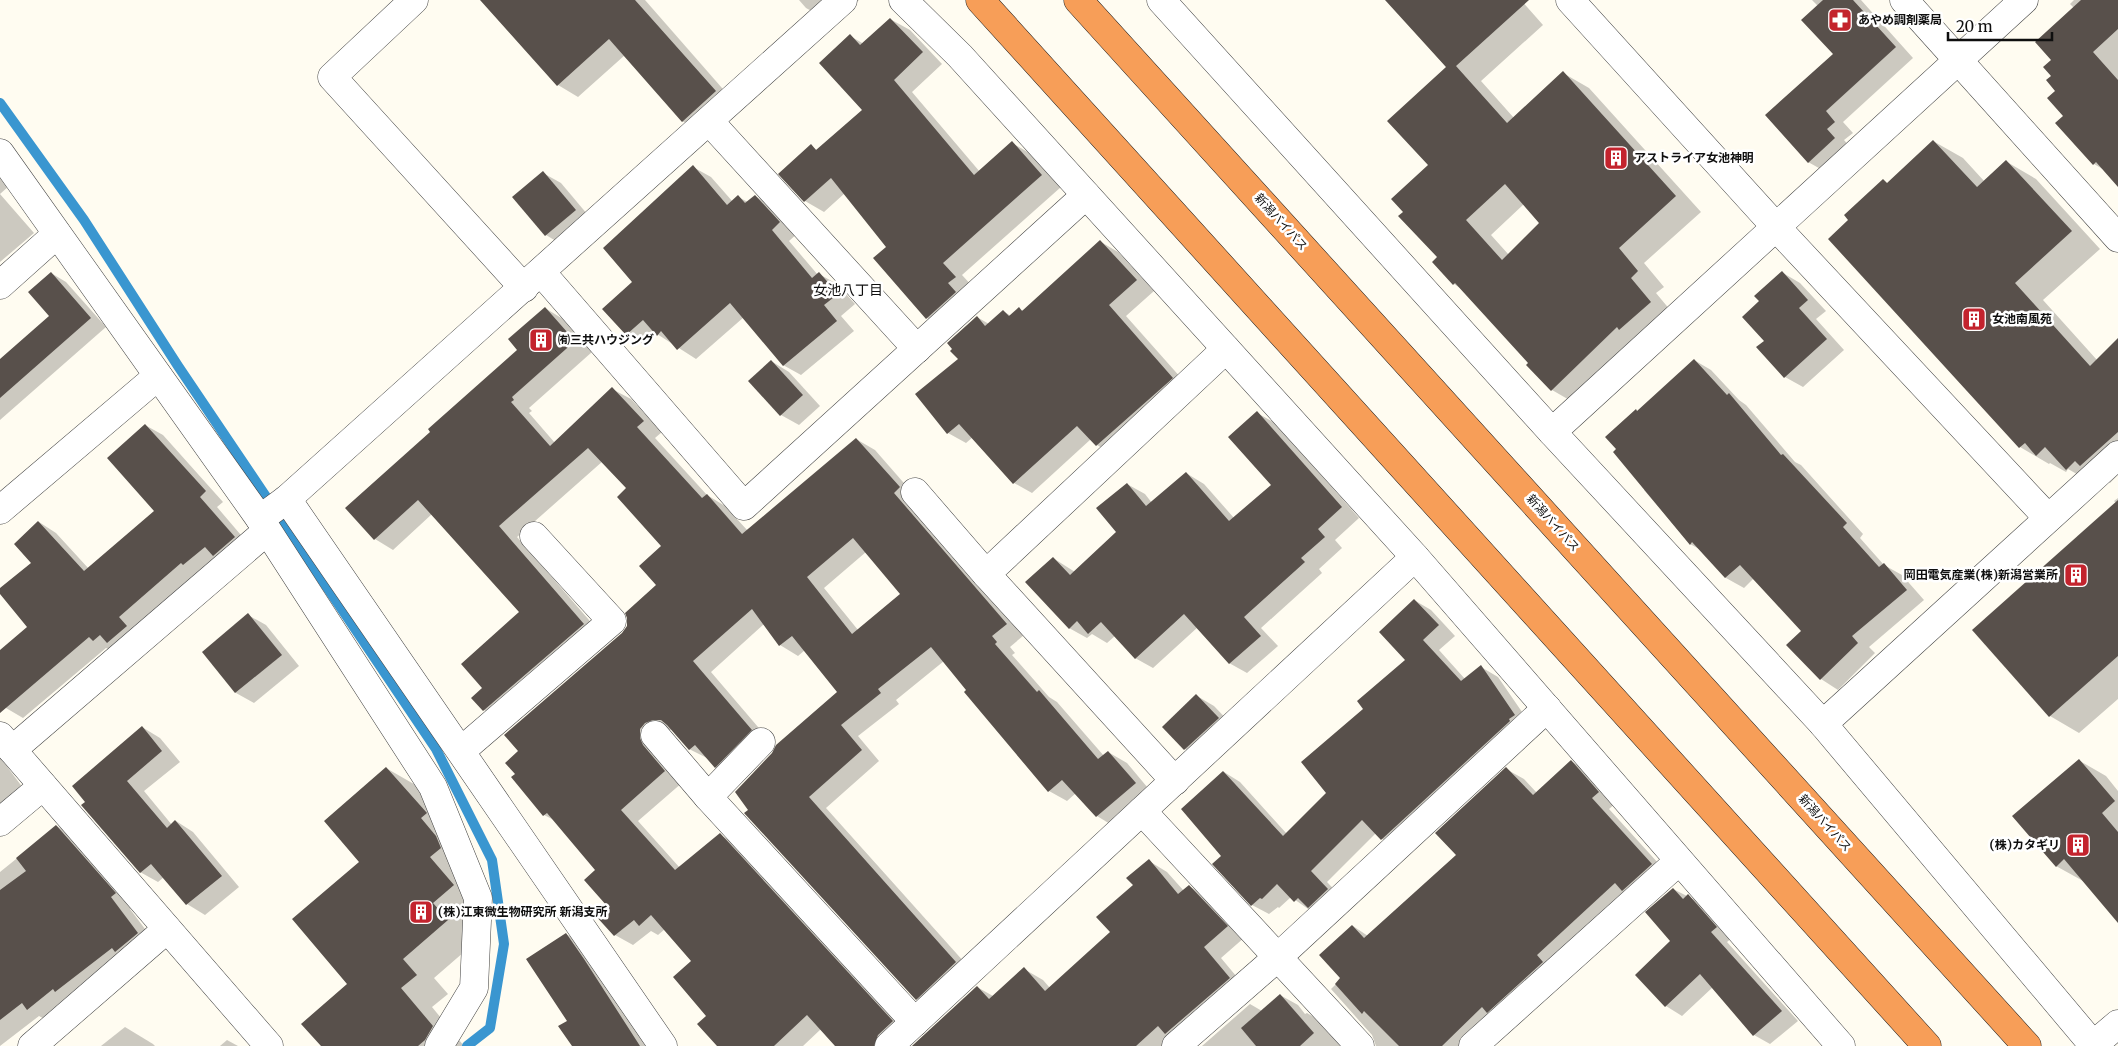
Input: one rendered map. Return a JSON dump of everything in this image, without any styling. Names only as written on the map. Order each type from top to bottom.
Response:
[{"type":"highway","points":[[980,0],[1927,1046]]},
{"type":"highway","name":"新潟バイパス","points":[[1078,0],[2024,1042]]},
{"type":"highway","points":[[1087,0],[1165,95]]},
{"type":"street","points":[[414,0],[332,77],[532,280],[744,506],[1086,195]]},
{"type":"street","points":[[270,1046],[6,743],[263,525],[287,499],[844,0]]},
{"type":"street","points":[[903,0],[960,56],[1415,558],[1841,1046]]},
{"type":"street","points":[[1161,0],[1552,432],[1823,724],[2093,1046],[2118,1024]]},
{"type":"street","points":[[1570,0],[1776,227],[2048,518]]},
{"type":"street","points":[[1904,0],[2118,238]]},
{"type":"street","points":[[1552,432],[2024,0]]},
{"type":"street","points":[[709,120],[917,349]]},
{"type":"street","points":[[0,153],[263,525],[432,787],[478,898],[474,988],[440,1046]]},
{"type":"street","points":[[0,285],[57,234]]},
{"type":"street","points":[[986,574],[1226,349]]},
{"type":"street","points":[[0,510],[158,376]]},
{"type":"street","points":[[1823,724],[2118,455]]},
{"type":"street","points":[[915,492],[986,574],[1175,781]]},
{"type":"street","points":[[287,499],[663,1046]]},
{"type":"street","points":[[460,751],[612,621],[534,536]]},
{"type":"street","points":[[889,1046],[1415,558]]},
{"type":"street","points":[[1176,1046],[1278,957],[1547,708]]},
{"type":"street","points":[[655,735],[708,797],[915,1022]]},
{"type":"street","points":[[708,797],[761,742]]},
{"type":"street","points":[[0,822],[43,786]]},
{"type":"street","points":[[1142,811],[1360,1046]]},
{"type":"street","points":[[1473,1046],[1680,861]]},
{"type":"street","points":[[32,1046],[167,929]]},
{"type":"building","points":[[480,0],[635,0],[716,91],[682,122],[609,39],[557,86]]},
{"type":"building","points":[[1385,0],[1529,0],[1456,66],[1507,123],[1563,71],[1676,196],[1619,248],[1638,271],[1631,278],[1651,302],[1619,330],[1617,327],[1551,391],[1455,283],[1453,285],[1432,262],[1437,257],[1398,216],[1403,212],[1391,199],[1428,165],[1387,121],[1446,67]],"holes":[[[1505,184],[1539,223],[1502,260],[1466,220]]]},
{"type":"building","points":[[1823,0],[1853,0],[1896,47],[1826,111],[1835,122],[1827,129],[1835,138],[1808,163],[1765,115],[1833,54],[1801,20]]},
{"type":"building","points":[[2081,0],[2118,0],[2118,29],[2093,52],[2118,80],[2118,187],[2096,162],[2093,165],[2055,123],[2063,116],[2047,98],[2055,91],[2046,80],[2051,76],[2043,67],[2051,60],[2035,42]]},
{"type":"building","points":[[890,18],[923,52],[894,80],[974,175],[1012,141],[1042,175],[943,263],[956,277],[948,283],[956,292],[926,319],[873,258],[886,247],[831,178],[804,202],[778,174],[811,144],[816,150],[862,110],[819,63],[850,34],[860,45]]},
{"type":"building","name":"女池南風苑","points":[[1933,140],[1977,187],[2006,160],[2072,231],[2015,283],[2090,366],[2118,338],[2118,432],[2080,466],[2075,461],[2066,470],[2045,447],[2036,456],[2025,443],[2019,448],[1828,239],[1848,220],[1844,215],[1883,179],[1887,183]]},
{"type":"building","points":[[693,165],[727,205],[738,195],[745,203],[755,195],[780,222],[772,230],[812,278],[819,272],[838,294],[824,305],[837,321],[783,366],[730,303],[677,350],[661,331],[657,336],[643,320],[626,335],[602,309],[632,282],[603,248]]},
{"type":"building","points":[[543,171],[576,210],[545,236],[512,197]]},
{"type":"building","points":[[1100,240],[1137,280],[1109,305],[1173,378],[1096,446],[1077,426],[1013,484],[959,424],[947,434],[915,394],[958,359],[950,351],[952,349],[947,343],[977,316],[985,326],[1003,310],[1009,316],[1019,307],[1022,311]]},
{"type":"building","points":[[1782,271],[1808,300],[1799,308],[1827,339],[1784,378],[1756,347],[1764,341],[1742,317],[1759,301],[1754,296]]},
{"type":"building","points":[[51,272],[91,318],[0,398],[0,359],[49,316],[28,292]]},
{"type":"building","points":[[545,307],[575,341],[512,397],[514,400],[511,402],[550,446],[612,387],[644,421],[637,427],[702,498],[707,494],[742,534],[856,438],[900,487],[894,493],[1007,624],[992,636],[997,642],[995,644],[1037,692],[1039,690],[1098,759],[1108,751],[1136,783],[1096,817],[1062,780],[1048,792],[964,692],[966,690],[931,647],[878,689],[881,693],[841,725],[862,750],[809,797],[956,962],[916,1000],[744,813],[748,810],[735,792],[772,753],[776,745],[837,692],[792,636],[779,646],[752,609],[693,661],[752,730],[715,768],[695,745],[689,750],[661,720],[645,723],[640,729],[640,738],[643,745],[665,771],[621,810],[675,870],[720,833],[893,1021],[878,1035],[874,1046],[835,1046],[807,1015],[774,1046],[717,1046],[697,1024],[706,1016],[673,977],[691,961],[651,915],[639,926],[634,920],[614,936],[594,914],[607,906],[584,880],[595,870],[547,813],[543,816],[511,777],[515,774],[505,763],[518,751],[504,735],[622,633],[627,626],[625,613],[656,585],[639,566],[661,546],[617,497],[626,488],[588,448],[499,526],[584,624],[483,711],[471,698],[482,688],[461,664],[519,612],[418,500],[374,540],[345,508],[430,432],[428,429],[517,350],[508,339]],"holes":[[[853,538],[900,594],[852,634],[807,577]]]},
{"type":"building","points":[[1694,359],[1727,395],[1729,393],[1781,455],[1783,454],[1847,523],[1843,527],[1879,567],[1884,563],[1907,590],[1852,636],[1858,643],[1820,680],[1786,645],[1801,631],[1740,565],[1725,578],[1692,542],[1690,545],[1613,452],[1616,449],[1605,437],[1636,409],[1637,411]]},
{"type":"building","points":[[771,360],[803,395],[780,416],[748,381]]},
{"type":"building","points":[[1257,411],[1342,507],[1318,529],[1325,537],[1301,558],[1305,562],[1244,617],[1261,636],[1229,664],[1184,614],[1135,659],[1101,622],[1088,634],[1077,621],[1069,629],[1025,582],[1053,557],[1070,575],[1116,532],[1096,508],[1127,483],[1146,506],[1186,472],[1229,521],[1271,485],[1228,437]]},
{"type":"building","points":[[145,424],[206,491],[200,497],[235,537],[213,556],[205,547],[183,565],[181,563],[119,617],[127,626],[107,643],[100,635],[93,641],[89,637],[0,713],[0,650],[27,627],[0,594],[0,588],[31,563],[14,544],[38,521],[84,571],[154,511],[107,458]]},
{"type":"building","name":"岡田電気産業(株)新潟営業所","points":[[2118,500],[2118,656],[2049,717],[1972,630]]},
{"type":"building","points":[[1414,599],[1439,625],[1423,640],[1461,681],[1481,665],[1515,715],[1381,840],[1362,820],[1311,871],[1328,889],[1308,908],[1298,898],[1294,902],[1277,884],[1262,899],[1260,898],[1251,906],[1212,864],[1221,856],[1181,809],[1223,771],[1283,836],[1326,793],[1301,762],[1363,709],[1357,701],[1405,660],[1379,632]]},
{"type":"building","points":[[248,613],[282,655],[235,693],[202,652]]},
{"type":"building","points":[[1196,694],[1219,718],[1184,750],[1162,727]]},
{"type":"building","points":[[142,726],[162,751],[127,781],[167,828],[175,820],[222,876],[186,905],[151,864],[140,873],[81,805],[85,802],[72,786]]},
{"type":"building","name":"(株)カタギリ","points":[[2079,759],[2115,801],[2102,813],[2118,832],[2118,923],[2064,859],[2056,867],[2012,816]]},
{"type":"building","points":[[1571,760],[1599,792],[1592,798],[1652,864],[1622,891],[1615,883],[1537,955],[1543,962],[1487,1013],[1482,1007],[1442,1046],[1399,1046],[1364,1011],[1362,1014],[1335,984],[1340,978],[1319,955],[1352,925],[1364,938],[1456,855],[1435,833],[1506,767],[1533,795]]},
{"type":"building","name":"(株)江東微生物研究所 新潟支所","points":[[386,767],[427,813],[421,818],[436,836],[441,848],[430,857],[454,885],[433,903],[448,920],[403,959],[417,975],[401,988],[433,1026],[425,1040],[418,1046],[321,1046],[301,1024],[347,984],[292,919],[359,862],[324,821]]},
{"type":"building","points":[[56,825],[116,893],[111,897],[138,933],[115,952],[112,948],[55,992],[53,989],[27,1010],[22,1003],[0,1020],[0,890],[26,871],[16,858]]},
{"type":"building","points":[[1149,859],[1178,894],[1189,885],[1228,926],[1204,947],[1230,978],[1165,1034],[1158,1026],[1136,1046],[912,1046],[977,986],[989,999],[1024,967],[1045,991],[1110,932],[1096,917],[1133,885],[1126,878]]},
{"type":"building","points":[[1673,888],[1683,899],[1688,894],[1717,927],[1711,932],[1782,1011],[1753,1036],[1700,974],[1665,1007],[1635,975],[1670,941],[1645,912]]},
{"type":"building","points":[[566,933],[640,1046],[572,1046],[558,1026],[567,1021],[526,959]]},
{"type":"building","points":[[1280,994],[1314,1033],[1300,1046],[1256,1046],[1241,1028]]},
{"type":"waterway","points":[[0,103],[84,220],[178,366],[436,749],[492,860],[504,944],[490,1028],[467,1046]]},
{"type":"place","name":"あやめ調剤薬局","points":[[1840,20]]},
{"type":"place","name":"アストライア女池神明","points":[[1616,158]]},
{"type":"place","name":"女池南風苑","points":[[1974,319]]},
{"type":"place","name":"㈲三共ハウジング","points":[[541,340]]},
{"type":"place","name":"岡田電気産業(株)新潟営業所","points":[[2076,575]]},
{"type":"place","name":"(株)カタギリ","points":[[2078,845]]},
{"type":"place","name":"(株)江東微生物研究所 新潟支所","points":[[421,912]]},
{"type":"district","name":"女池八丁目","points":[[848,290]]}]
